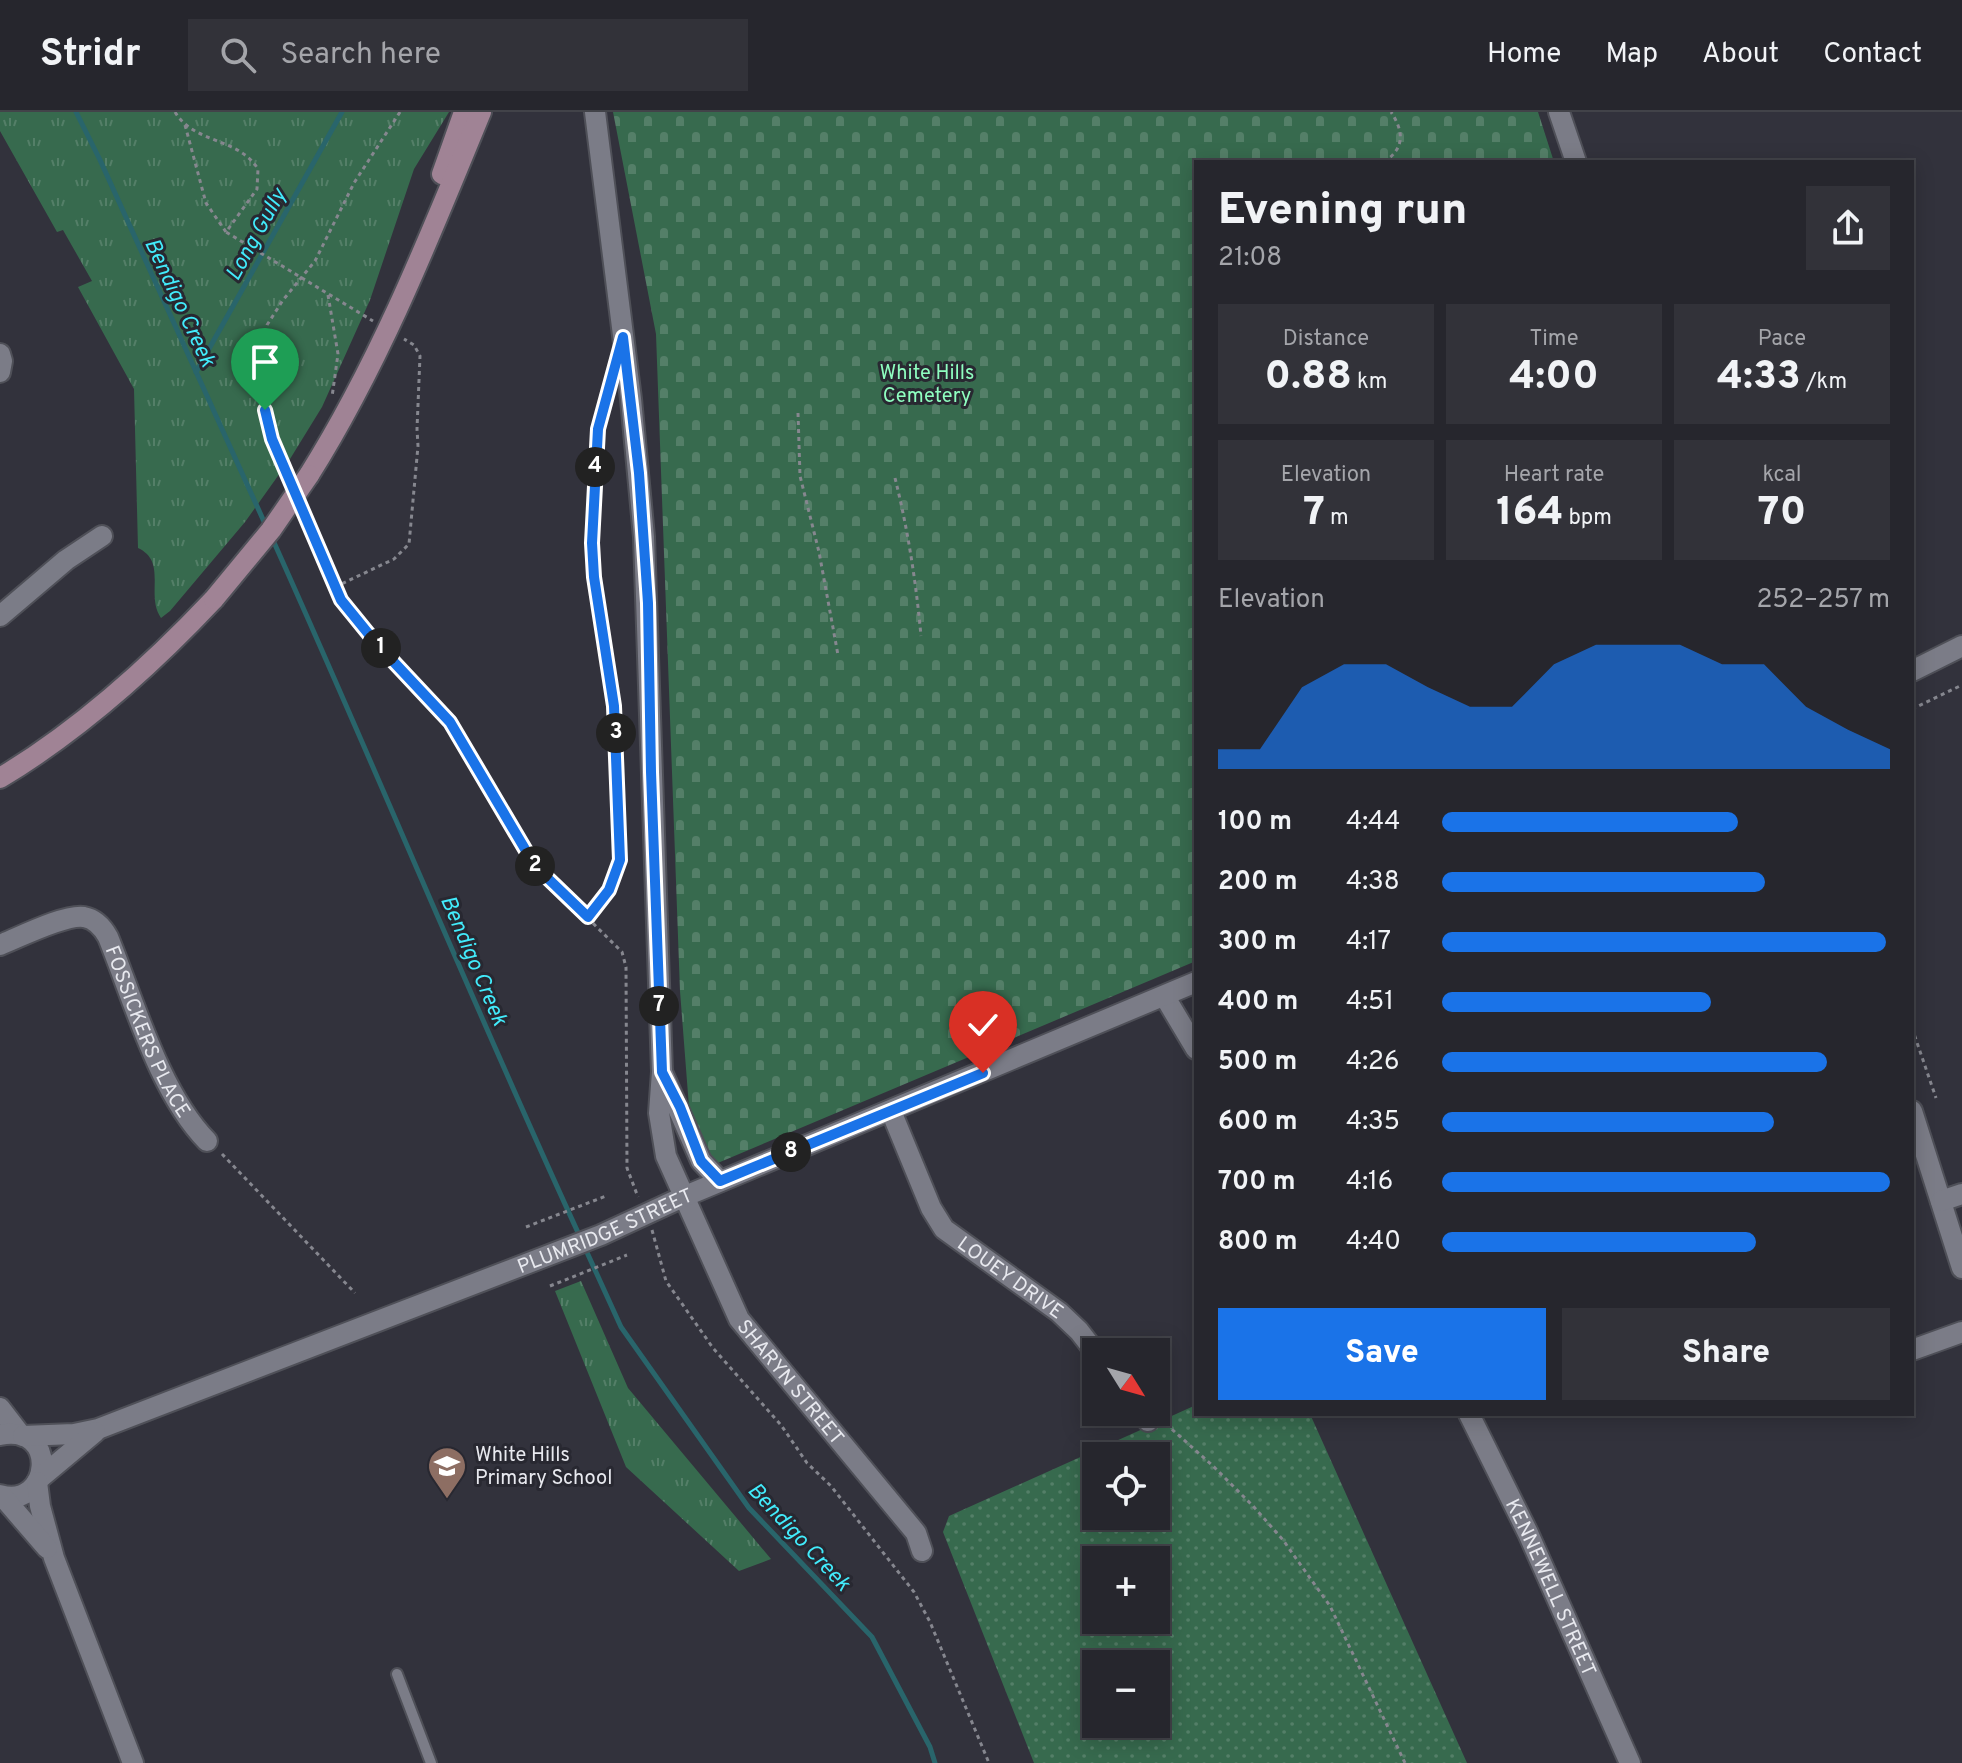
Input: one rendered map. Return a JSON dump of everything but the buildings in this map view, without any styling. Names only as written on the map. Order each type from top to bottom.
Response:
[{"type":"main road","points":[[412,274],[464,112]]},
{"type":"main road","points":[[0,778],[52,745],[153,661],[214,599],[271,530],[309,475],[355,397],[481,112]]},
{"type":"street","name":"SHARYN STREET","points":[[595,112],[631,399],[644,537],[662,1072],[660,1133],[683,1197],[744,1327],[916,1533],[922,1551]]},
{"type":"street","points":[[1559,112],[1575,160]]},
{"type":"street","points":[[0,354],[0,372]]},
{"type":"street","points":[[0,616],[66,560],[102,536]]},
{"type":"street","points":[[1914,670],[1962,646]]},
{"type":"street","name":"FOSSICKERS PLACE","points":[[0,945],[76,917],[92,919],[108,937],[174,1098],[191,1125],[207,1141]]},
{"type":"street","name":"PLUMRIDGE STREET","points":[[14,1435],[74,1434],[98,1429],[601,1235],[720,1181],[1194,983]]},
{"type":"street","points":[[1165,997],[1194,1046]]},
{"type":"street","points":[[662,1072],[680,1107],[701,1161],[720,1181]]},
{"type":"street","name":"LOUEY DRIVE","points":[[891,1111],[931,1208],[944,1229],[1059,1312],[1084,1338]]},
{"type":"street","points":[[1914,1117],[1962,1268]]},
{"type":"street","points":[[1941,1201],[1962,1194]]},
{"type":"street","points":[[1914,1349],[1962,1332]]},
{"type":"street","points":[[0,1408],[14,1435],[36,1445],[41,1453],[40,1506],[54,1558],[133,1763]]},
{"type":"street","name":"KENNEWELL STREET","points":[[1470,1416],[1528,1533],[1630,1763]]},
{"type":"street","name":"PLUMRIDGE STREET","points":[[1,1496],[22,1495],[98,1429]]},
{"type":"street","points":[[1,1496],[32,1528],[54,1558]]},
{"type":"lane","points":[[397,1674],[431,1763]]},
{"type":"path","points":[[175,112],[185,124],[207,137],[237,147],[258,169],[257,189],[226,232]]},
{"type":"path","points":[[288,473],[268,424],[261,389],[262,348],[267,325],[323,246],[354,183],[400,112]]},
{"type":"path","points":[[1387,160],[1398,151],[1402,139],[1400,126],[1391,112]]},
{"type":"path","points":[[185,124],[206,203],[226,232],[374,321]]},
{"type":"path","points":[[328,295],[338,354],[331,397]]},
{"type":"path","points":[[335,587],[394,559],[409,544],[418,446],[420,356],[414,345],[400,337]]},
{"type":"path","points":[[588,917],[617,874],[621,848],[614,706],[592,561],[598,429],[610,383]]},
{"type":"path","points":[[798,413],[800,476],[819,552],[838,655]]},
{"type":"path","points":[[895,478],[905,513],[915,571],[921,636]]},
{"type":"path","points":[[303,510],[341,600],[376,643],[450,722],[535,866],[622,952],[625,960],[627,1168],[641,1204]]},
{"type":"path","points":[[1914,708],[1962,685]]},
{"type":"path","points":[[1914,1034],[1936,1098]]},
{"type":"path","points":[[207,1141],[232,1163],[355,1293]]},
{"type":"path","points":[[526,1227],[606,1196]]},
{"type":"path","points":[[651,1226],[666,1281],[713,1348],[781,1425],[807,1463],[824,1477],[910,1585],[930,1622],[989,1763]]},
{"type":"path","points":[[550,1286],[627,1255]]},
{"type":"path","points":[[1160,1426],[1213,1466],[1283,1540],[1330,1606],[1405,1763]]},
{"type":"green space","points":[[0,112],[449,112],[414,169],[370,300],[322,407],[245,522],[161,618],[155,599],[152,562],[138,548],[134,389],[78,287],[92,281],[63,230],[57,232],[0,131]]},
{"type":"green space","name":"White Hills Cemetery","points":[[613,112],[1538,112],[1553,160],[1194,160],[1194,962],[713,1165],[689,1107],[680,991],[656,334]]},
{"type":"green space","points":[[581,1281],[628,1388],[771,1559],[739,1571],[626,1467],[555,1291]]},
{"type":"green space","points":[[1194,1406],[1194,1416],[1311,1416],[1467,1763],[1034,1763],[943,1532],[949,1516],[1082,1456],[1082,1530],[1170,1530],[1170,1442],[1114,1442],[1149,1426],[1170,1426],[1170,1417]]},
{"type":"waterway","name":"Bendigo Creek","points":[[76,112],[266,526]]},
{"type":"waterway","name":"Long Gully","points":[[196,372],[342,112]]},
{"type":"waterway","name":"Bendigo Creek","points":[[272,538],[581,1239]]},
{"type":"waterway","name":"Bendigo Creek","points":[[585,1248],[621,1327],[749,1508],[872,1637],[930,1747],[935,1763]]},
{"type":"place","name":"White Hills Primary School","points":[[447,1500]]},
{"type":"route","points":[[265,410],[272,439],[341,600],[376,643],[450,722],[535,866],[588,917],[617,874],[621,848],[616,726],[594,577],[592,543],[598,429],[623,337],[639,473],[648,603],[662,1072],[680,1107],[701,1161],[720,1181],[983,1073]]}]
